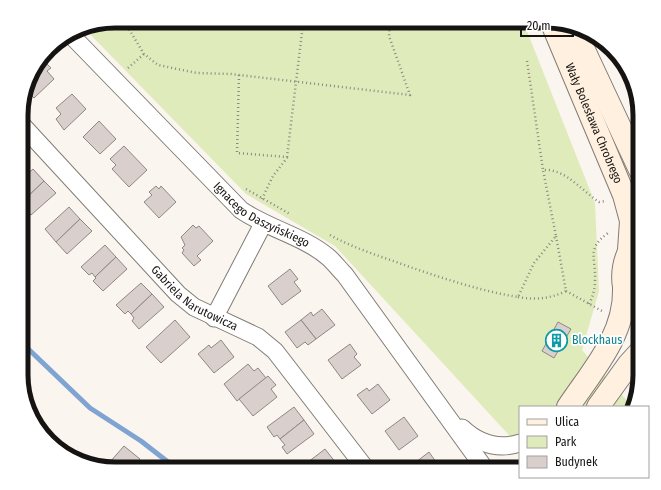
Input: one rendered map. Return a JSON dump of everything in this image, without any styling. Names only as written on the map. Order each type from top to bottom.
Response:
[{"type":"main road","name":"Wały Bolesława Chrobrego","points":[[554,28],[624,195],[633,236]]},
{"type":"main road","name":"Wały Bolesława Chrobrego","points":[[576,34],[633,155]]},
{"type":"main road","name":"Wały Bolesława Chrobrego","points":[[569,406],[600,360],[617,330],[623,312],[624,290],[622,275],[624,262],[633,245]]},
{"type":"main road","points":[[624,290],[629,302],[633,307]]},
{"type":"main road","points":[[599,406],[633,360]]},
{"type":"street","name":"Ignacego Daszyńskiego","points":[[74,38],[241,210],[258,221],[311,246],[328,257],[345,275],[480,462]]},
{"type":"street","name":"Gabriela Narutowicza","points":[[28,132],[178,294],[194,307],[214,318],[258,337],[275,351],[361,462]]},
{"type":"street","points":[[214,318],[258,221]]},
{"type":"street","name":"Ignacego Daszyńskiego","points":[[439,406],[466,432],[484,443],[508,447],[519,443]]},
{"type":"path","points":[[128,28],[144,54],[158,65],[197,73],[239,75],[410,95],[389,36],[390,28]]},
{"type":"path","points":[[258,221],[262,199],[273,176],[287,157],[303,28]]},
{"type":"path","points":[[128,68],[144,54]]},
{"type":"path","points":[[527,61],[543,170],[566,290],[607,314]]},
{"type":"path","points":[[123,63],[133,73]]},
{"type":"path","points":[[239,75],[236,153],[287,157]]},
{"type":"path","points":[[543,170],[554,170],[570,179],[599,202],[624,195]]},
{"type":"path","points":[[244,187],[262,199],[296,217]]},
{"type":"path","points":[[323,231],[370,253],[427,273],[497,294],[532,299],[556,296],[566,290]]},
{"type":"path","points":[[589,304],[594,292],[596,279],[593,253],[598,240],[608,233]]},
{"type":"path","points":[[518,297],[534,263],[556,236]]},
{"type":"green space","points":[[115,28],[526,28],[595,203],[599,291],[582,350],[628,402],[627,406],[519,406],[519,446],[335,246],[246,194],[88,32]]},
{"type":"building","points":[[46,63],[51,68],[47,71],[54,79],[34,98],[31,95],[31,92],[37,76]]},
{"type":"building","points":[[72,94],[86,109],[64,130],[56,119],[61,114],[56,108]]},
{"type":"building","points":[[99,121],[116,139],[100,154],[83,137]]},
{"type":"building","points":[[124,146],[147,170],[129,187],[112,169],[116,165],[110,159]]},
{"type":"building","points":[[33,169],[44,181],[28,196],[28,174]]},
{"type":"building","points":[[44,181],[56,193],[31,215],[28,212],[28,196]]},
{"type":"building","points":[[156,186],[159,189],[161,186],[176,202],[159,218],[144,202],[152,195],[149,192]]},
{"type":"building","points":[[69,207],[80,219],[56,242],[45,229]]},
{"type":"building","points":[[80,219],[92,231],[67,254],[56,242]]},
{"type":"building","points":[[193,225],[196,228],[199,226],[213,241],[197,256],[201,260],[194,266],[182,253],[184,250],[182,248],[185,245],[181,237]]},
{"type":"building","points":[[105,245],[116,257],[95,277],[92,273],[89,275],[81,267]]},
{"type":"building","points":[[116,257],[127,269],[103,291],[93,281],[96,278],[95,277]]},
{"type":"building","points":[[290,269],[298,279],[294,282],[301,291],[282,305],[268,286]]},
{"type":"building","points":[[141,283],[152,294],[131,314],[128,311],[125,314],[116,305]]},
{"type":"building","points":[[152,294],[164,307],[139,329],[132,321],[134,318],[131,314]]},
{"type":"building","points":[[322,309],[335,325],[316,339],[301,320],[311,312],[313,316]]},
{"type":"building","points":[[175,320],[190,337],[161,363],[146,347]]},
{"type":"building","points":[[301,320],[316,339],[308,345],[305,342],[297,348],[285,332]]},
{"type":"building","name":"Blockhaus","points":[[558,322],[571,329],[554,358],[542,351]]},
{"type":"building","points":[[221,340],[234,357],[214,373],[198,354],[209,345],[211,348]]},
{"type":"building","points":[[350,344],[357,354],[354,357],[361,365],[342,379],[328,360]]},
{"type":"building","points":[[248,364],[254,371],[258,368],[266,378],[237,401],[224,384]]},
{"type":"building","points":[[268,376],[276,385],[271,389],[277,397],[253,416],[239,399]]},
{"type":"building","points":[[378,384],[390,400],[372,414],[357,395],[367,388],[369,391]]},
{"type":"building","points":[[294,407],[304,420],[280,439],[277,435],[274,437],[267,427]]},
{"type":"building","points":[[404,417],[418,436],[399,450],[385,431]]},
{"type":"building","points":[[304,420],[314,434],[287,454],[282,447],[285,445],[280,439]]},
{"type":"building","points":[[124,446],[140,459],[138,462],[110,462]]},
{"type":"building","points":[[325,449],[335,462],[308,462]]},
{"type":"building","points":[[429,452],[436,462],[416,462]]},
{"type":"waterway","points":[[28,349],[90,408],[141,441],[168,462]]},
{"type":"place","name":"Blockhaus","points":[[556,340]]}]
